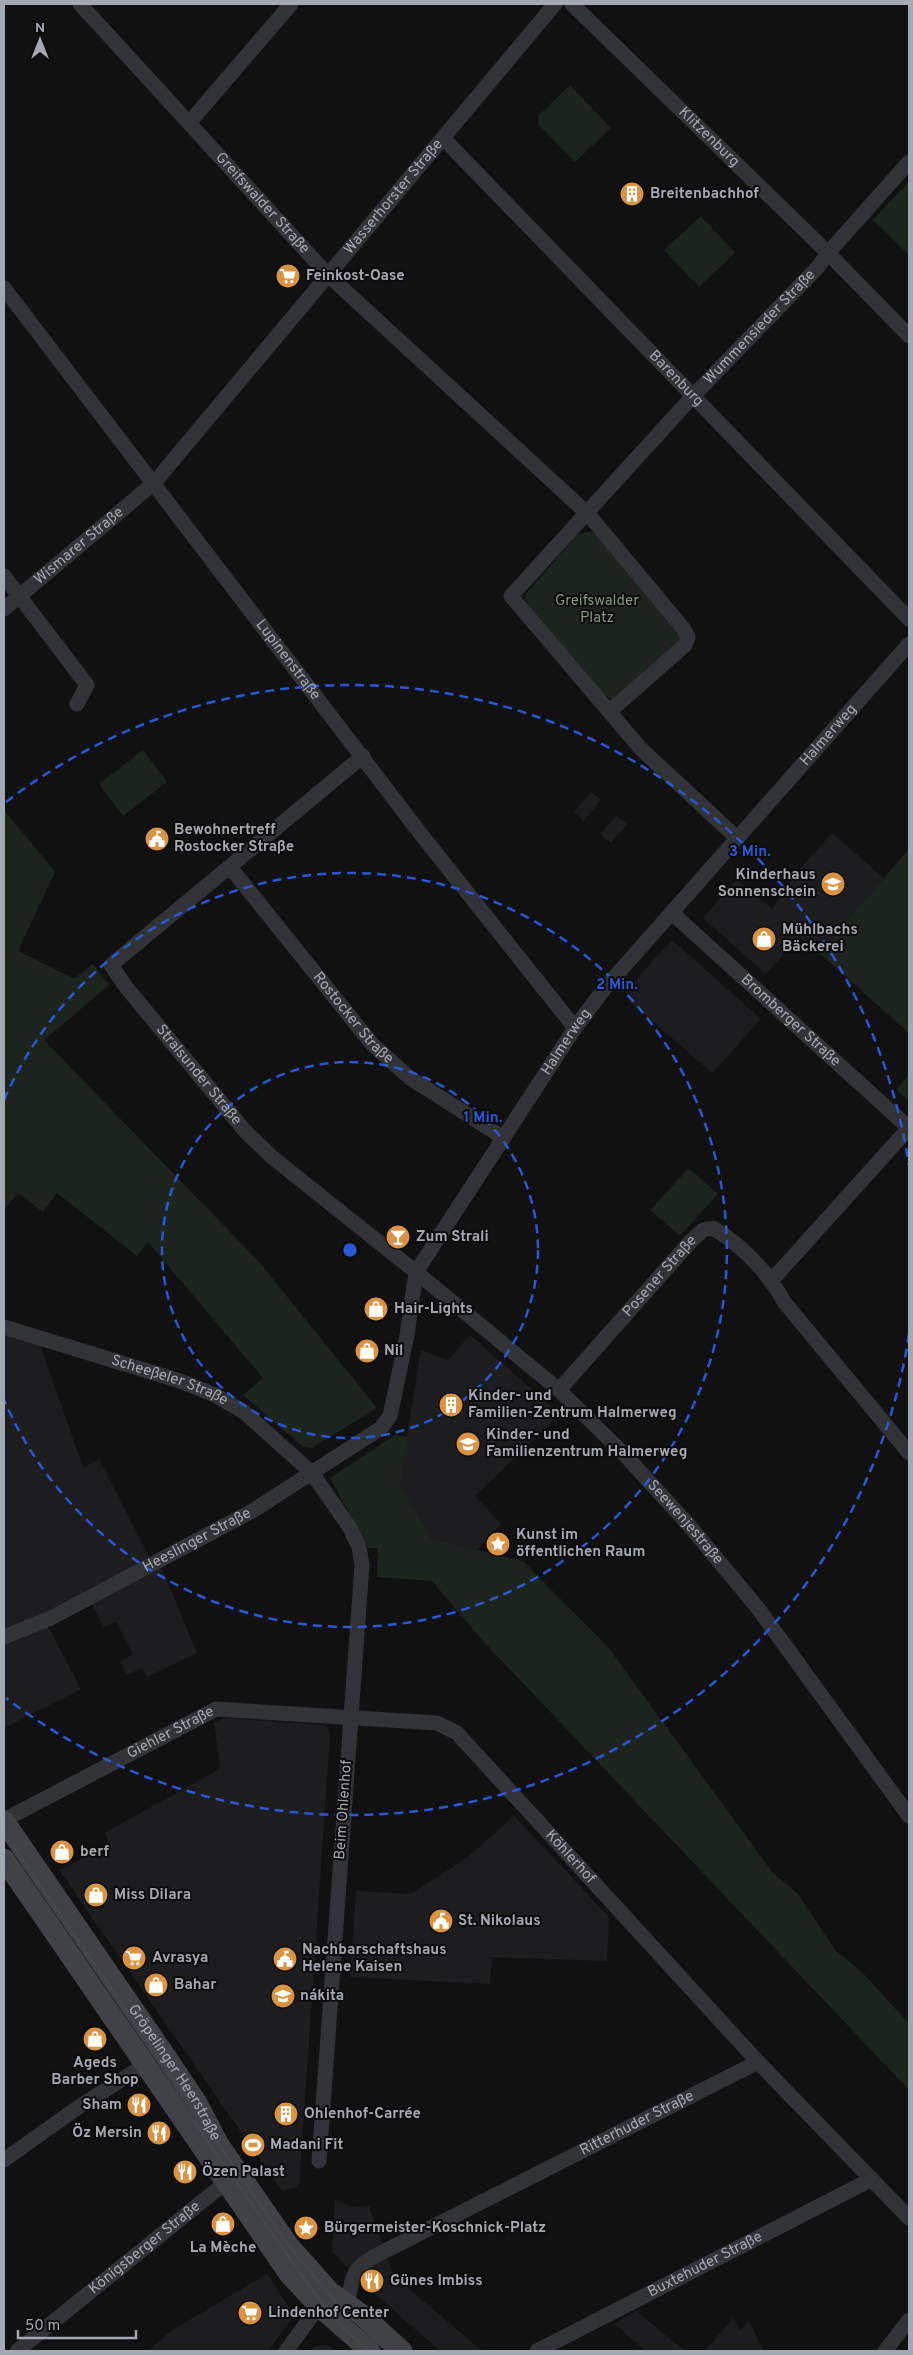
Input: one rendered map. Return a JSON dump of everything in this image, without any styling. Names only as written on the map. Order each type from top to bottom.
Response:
[{"type":"main road","name":"Gröpelinger Heerstraße","points":[[4,1820],[198,2103],[219,2145],[325,2299],[370,2351]]},
{"type":"main road","name":"Gröpelinger Heerstraße","points":[[4,1859],[290,2275],[325,2299],[348,2304],[402,2351]]},
{"type":"street","name":"Greifswalder Straße","points":[[80,4],[328,275],[588,514]]},
{"type":"street","points":[[189,123],[292,4]]},
{"type":"street","name":"Wasserhorster Straße","points":[[154,483],[555,4]]},
{"type":"street","name":"Klitzenburg","points":[[572,4],[828,253],[909,336]]},
{"type":"street","name":"Barenburg","points":[[443,138],[909,619]]},
{"type":"street","name":"Wummensieder Straße","points":[[588,514],[692,396],[818,268],[828,253],[909,162]]},
{"type":"street","name":"Lupinenstraße","points":[[4,288],[420,833],[575,1028]]},
{"type":"street","name":"Wismarer Straße","points":[[4,609],[154,483]]},
{"type":"street","points":[[610,711],[685,645],[688,637],[588,514],[511,596],[641,749],[737,838]]},
{"type":"street","points":[[4,576],[87,685],[77,704]]},
{"type":"street","name":"Halmerweg","points":[[381,1428],[390,1416],[407,1336],[416,1272],[575,1028],[604,989],[909,644]]},
{"type":"street","points":[[230,867],[363,756]]},
{"type":"street","name":"Rostocker Straße","points":[[230,867],[372,1044],[410,1078],[504,1138]]},
{"type":"street","name":"Stralsunder Straße","points":[[230,867],[111,965],[126,987],[245,1131],[272,1157],[416,1272]]},
{"type":"street","name":"Bromberger Straße","points":[[672,913],[909,1128]]},
{"type":"street","points":[[772,1280],[909,1128]]},
{"type":"street","name":"Posener Straße","points":[[559,1390],[691,1241],[703,1230],[713,1228],[726,1236],[772,1280],[785,1303],[909,1453]]},
{"type":"street","name":"Seewenjestraße","points":[[416,1272],[559,1390],[623,1453],[728,1571],[788,1647],[909,1816]]},
{"type":"street","name":"Scheeßeler Straße","points":[[4,1327],[180,1380],[215,1395],[251,1418],[312,1473]]},
{"type":"street","name":"Heeslinger Straße","points":[[4,1637],[51,1618],[246,1514],[381,1428]]},
{"type":"street","name":"Beim Ohlenhof","points":[[312,1473],[350,1528],[359,1547],[362,1565],[319,2161]]},
{"type":"street","name":"Giehler Straße","points":[[4,1820],[216,1709],[351,1718]]},
{"type":"street","name":"Köhlerhof","points":[[351,1718],[437,1723],[457,1733],[758,2062]]},
{"type":"street","points":[[758,2062],[909,2218]]},
{"type":"street","name":"Ritterhuder Straße","points":[[348,2304],[352,2278],[357,2267],[373,2257],[758,2062]]},
{"type":"street","points":[[4,2160],[80,2106],[145,2065]]},
{"type":"street","name":"Buxtehuder Straße","points":[[537,2351],[872,2179]]},
{"type":"street","name":"Königsberger Straße","points":[[16,2351],[225,2183]]},
{"type":"street","points":[[286,2351],[325,2299]]},
{"type":"street","points":[[885,2351],[909,2320]]},
{"type":"shaded area","points":[[591,792],[601,800],[584,821],[574,812]]},
{"type":"shaded area","points":[[616,816],[627,824],[611,843],[600,834]]},
{"type":"shaded area","points":[[832,833],[884,878],[819,953],[799,937],[766,974],[703,918],[737,879],[772,909],[785,892],[782,889]]},
{"type":"shaded area","points":[[672,940],[761,1019],[712,1073],[630,1002],[629,987]]},
{"type":"shaded area","points":[[4,1331],[39,1342],[83,1467],[99,1459],[154,1566],[46,1623],[81,1689],[4,1728]]},
{"type":"shaded area","name":"Kinder- und Familienzentrum Halmerweg","points":[[470,1335],[560,1414],[475,1496],[501,1524],[477,1550],[432,1539],[399,1486],[421,1350],[448,1360]]},
{"type":"shaded area","points":[[161,1566],[197,1653],[147,1677],[142,1668],[127,1675],[120,1661],[133,1654],[116,1622],[104,1627],[91,1603]]},
{"type":"shaded area","points":[[226,1718],[324,1725],[328,1729],[330,1736],[299,2187],[282,2191],[59,1870],[111,1845],[104,1833],[220,1769],[214,1722]]},
{"type":"shaded area","points":[[514,1816],[609,1917],[607,1961],[492,1957],[490,1984],[350,1977],[356,1891],[411,1894],[468,1857]]},
{"type":"shaded area","points":[[335,2199],[351,2207],[369,2206],[394,2276],[482,2351],[440,2351],[374,2293],[332,2252]]},
{"type":"shaded area","name":"Lindenhof Center","points":[[267,2274],[294,2315],[268,2351],[148,2351],[171,2331]]},
{"type":"shaded area","points":[[636,2311],[685,2351],[646,2351],[614,2324]]},
{"type":"shaded area","points":[[733,2318],[740,2330],[749,2322],[764,2351],[705,2351]]},
{"type":"shaded area","points":[[328,2345],[334,2351],[311,2351],[315,2346]]},
{"type":"green space","points":[[570,85],[611,128],[575,162],[539,125],[538,116]]},
{"type":"green space","points":[[909,181],[909,255],[873,220]]},
{"type":"green space","points":[[701,216],[735,253],[699,287],[664,250]]},
{"type":"green space","name":"Greifswalder Platz","points":[[590,531],[603,538],[680,636],[677,642],[612,699],[603,694],[529,607],[524,596],[577,535]]},
{"type":"green space","points":[[143,750],[167,782],[123,816],[99,784]]},
{"type":"green space","points":[[4,810],[55,872],[18,951],[74,979],[93,964],[109,985],[44,1040],[260,1263],[377,1408],[312,1448],[303,1447],[243,1395],[263,1378],[148,1242],[137,1256],[57,1193],[43,1212],[18,1193],[4,1210]]},
{"type":"green space","points":[[909,849],[909,1033],[819,953]]},
{"type":"green space","points":[[909,1074],[909,1101],[896,1090]]},
{"type":"green space","points":[[689,1168],[718,1194],[680,1236],[650,1210]]},
{"type":"green space","points":[[395,1435],[407,1437],[400,1486],[432,1539],[523,1561],[608,1647],[773,1873],[798,1894],[836,1951],[862,1972],[909,2024],[909,2090],[484,1642],[432,1581],[377,1577],[378,1548],[368,1548],[330,1478]]},
{"type":"tram line","points":[[4,1833],[289,2246],[343,2311],[386,2351]]},
{"type":"tram line","points":[[192,2119],[322,2304],[345,2330],[370,2351]]},
{"type":"place","name":"Breitenbachhof","points":[[632,194]]},
{"type":"place","name":"Feinkost-Oase","points":[[288,276]]},
{"type":"place","name":"Bewohnertreff Rostocker Straße","points":[[157,839]]},
{"type":"place","name":"Kinderhaus Sonnenschein","points":[[833,884]]},
{"type":"place","name":"Mühlbachs Bäckerei","points":[[764,939]]},
{"type":"place","name":"Zum Strali","points":[[398,1237]]},
{"type":"place","name":"Hair-Lights","points":[[376,1309]]},
{"type":"place","name":"Nil","points":[[367,1351]]},
{"type":"place","name":"Kinder- und Familien-Zentrum Halmerweg","points":[[451,1405]]},
{"type":"place","name":"Kinder- und Familienzentrum Halmerweg","points":[[468,1444]]},
{"type":"place","name":"Kunst im öffentlichen Raum","points":[[498,1544]]},
{"type":"place","name":"berf","points":[[62,1852]]},
{"type":"place","name":"Miss Dilara","points":[[96,1895]]},
{"type":"place","name":"St. Nikolaus","points":[[441,1921]]},
{"type":"place","name":"Avrasya","points":[[134,1958]]},
{"type":"place","name":"Nachbarschaftshaus Helene Kaisen","points":[[285,1959]]},
{"type":"place","name":"Bahar","points":[[156,1985]]},
{"type":"place","name":"na´kita","points":[[283,1996]]},
{"type":"place","name":"Ageds Barber Shop","points":[[95,2039]]},
{"type":"place","name":"Sham","points":[[139,2105]]},
{"type":"place","name":"Ohlenhof-Carrée","points":[[286,2114]]},
{"type":"place","name":"Öz Mersin","points":[[159,2133]]},
{"type":"place","name":"Madani Fit","points":[[253,2145]]},
{"type":"place","name":"Özen Palast","points":[[185,2172]]},
{"type":"place","name":"La Mèche","points":[[223,2224]]},
{"type":"place","name":"Bürgermeister-Koschnick-Platz","points":[[306,2228]]},
{"type":"place","name":"Günes Imbiss","points":[[372,2281]]},
{"type":"place","name":"Lindenhof Center","points":[[250,2313]]}]
